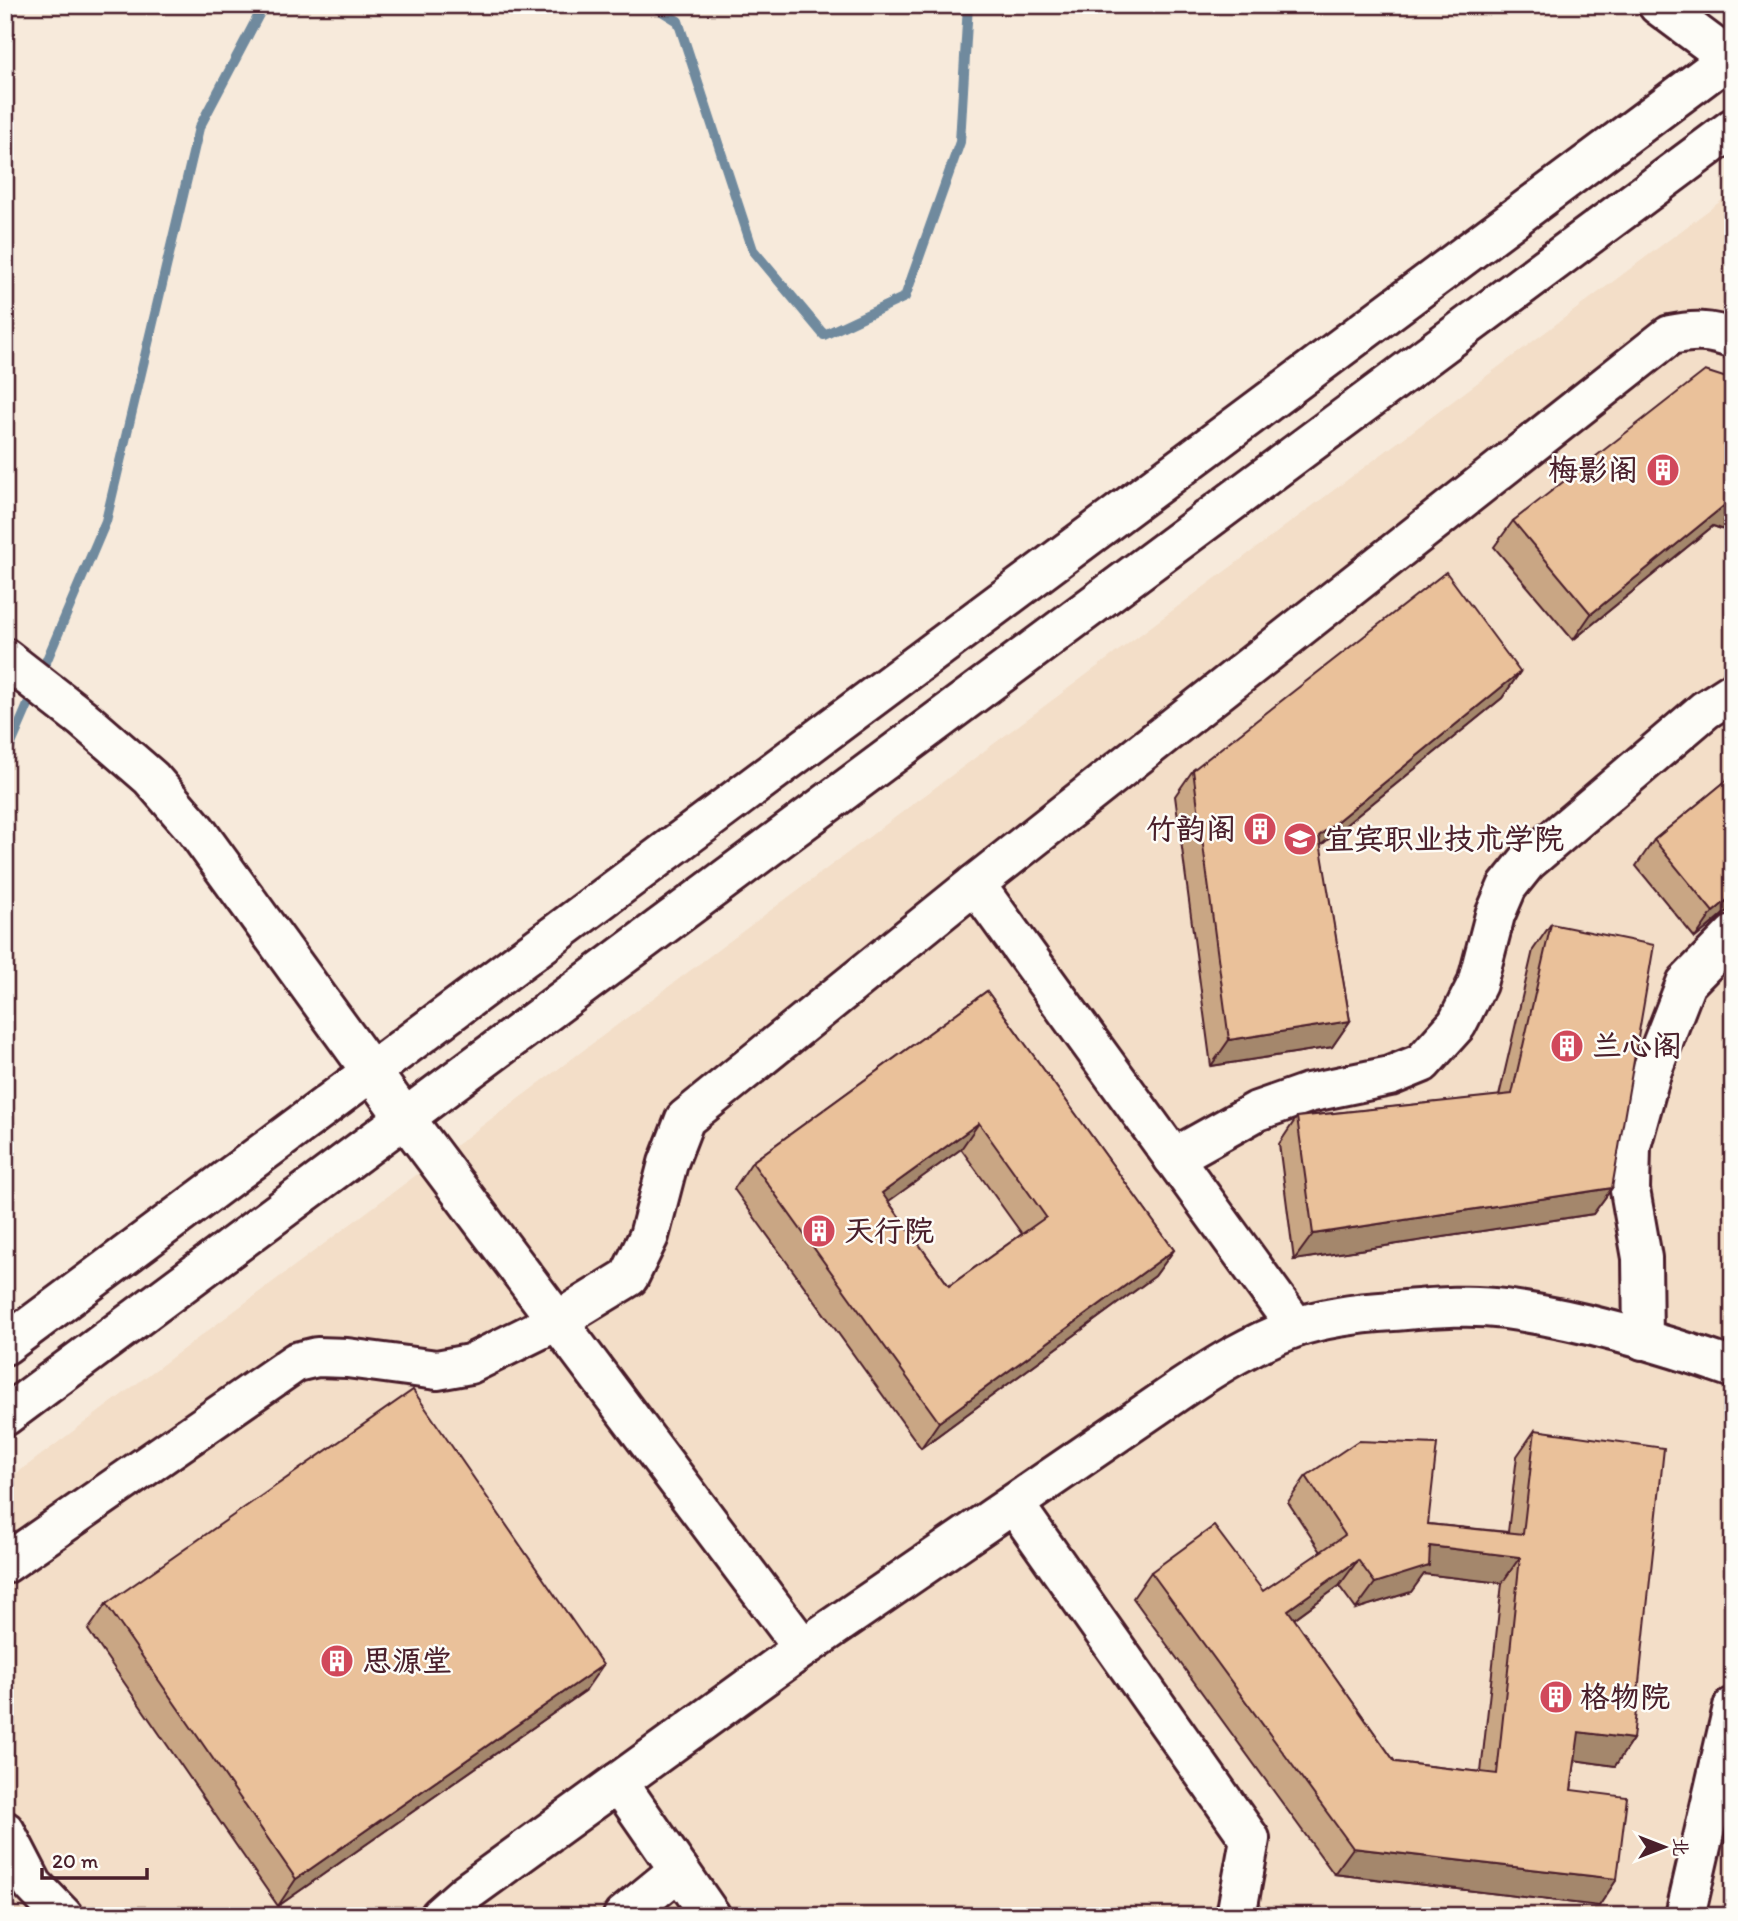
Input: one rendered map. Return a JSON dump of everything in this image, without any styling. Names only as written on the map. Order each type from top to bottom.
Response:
[{"type":"main road","points":[[5,1345],[1731,59],[1658,5]]},
{"type":"main road","points":[[5,1416],[1733,128]]},
{"type":"main road","points":[[5,1564],[296,1362],[317,1357],[346,1358],[437,1370],[470,1364],[557,1321],[629,1277],[649,1236],[668,1163],[685,1119],[975,884],[1670,335],[1692,330],[1716,333],[1733,339]]},
{"type":"main road","points":[[5,658],[82,718],[151,778],[197,830],[405,1118],[803,1648]]},
{"type":"main road","points":[[1173,1158],[1257,1111],[1308,1093],[1391,1076],[1422,1063],[1457,1024],[1477,984],[1495,915],[1507,887],[1527,862],[1705,710],[1733,692]]},
{"type":"main road","points":[[975,884],[1296,1327]]},
{"type":"main road","points":[[1643,1340],[1642,1258],[1630,1190],[1631,1146],[1652,1070],[1686,983],[1733,935]]},
{"type":"main road","points":[[440,1916],[467,1892],[803,1648],[1235,1354],[1296,1327],[1353,1314],[1433,1308],[1503,1309],[1580,1323],[1733,1368]]},
{"type":"main road","points":[[1014,1504],[1250,1839],[1236,1916]]},
{"type":"main road","points":[[1685,1916],[1733,1707]]},
{"type":"main road","points":[[618,1782],[711,1916]]},
{"type":"main road","points":[[5,1831],[33,1885],[63,1916]]},
{"type":"main road","points":[[623,1916],[680,1870]]},
{"type":"shaded area","name":"宜宾职业技术学院","points":[[1729,195],[1733,195],[1733,1916],[5,1916],[5,1482]]},
{"type":"building","name":"梅影阁","points":[[1705,371],[1733,380],[1733,501],[1591,614],[1513,521]]},
{"type":"building","name":"竹韵阁","points":[[1446,572],[1520,672],[1319,836],[1350,1021],[1229,1040],[1193,770]]},
{"type":"building","points":[[1733,775],[1733,895],[1713,912],[1654,840]]},
{"type":"building","name":"兰心阁","points":[[1551,924],[1654,945],[1612,1188],[1313,1234],[1297,1117],[1512,1094]]},
{"type":"building","name":"天行院","points":[[987,991],[1174,1250],[939,1422],[752,1162]],"holes":[[[979,1123],[1046,1217],[949,1286],[882,1193]]]},
{"type":"building","name":"思源堂","points":[[413,1390],[603,1665],[296,1879],[106,1604]]},
{"type":"building","name":"格物院","points":[[1535,1430],[1664,1448],[1633,1739],[1579,1732],[1571,1790],[1627,1797],[1617,1879],[1353,1848],[1151,1572],[1214,1526],[1263,1591],[1345,1535],[1306,1476],[1358,1441],[1437,1444],[1428,1524],[1523,1534]],"holes":[[[1430,1546],[1520,1557],[1497,1774],[1395,1762],[1288,1610],[1358,1560],[1375,1583],[1429,1566]]]},
{"type":"waterway","points":[[40,676],[106,521],[199,128],[264,5]]},
{"type":"waterway","points":[[652,5],[678,21],[753,250],[824,335],[905,297],[960,142],[968,5]]},
{"type":"waterway","points":[[5,758],[34,691]]},
{"type":"place","name":"梅影阁","points":[[1663,470]]},
{"type":"place","name":"竹韵阁","points":[[1260,829]]},
{"type":"place","name":"宜宾职业技术学院","points":[[1300,839]]},
{"type":"place","name":"兰心阁","points":[[1567,1046]]},
{"type":"place","name":"天行院","points":[[819,1231]]},
{"type":"place","name":"思源堂","points":[[337,1661]]},
{"type":"place","name":"格物院","points":[[1556,1697]]}]
